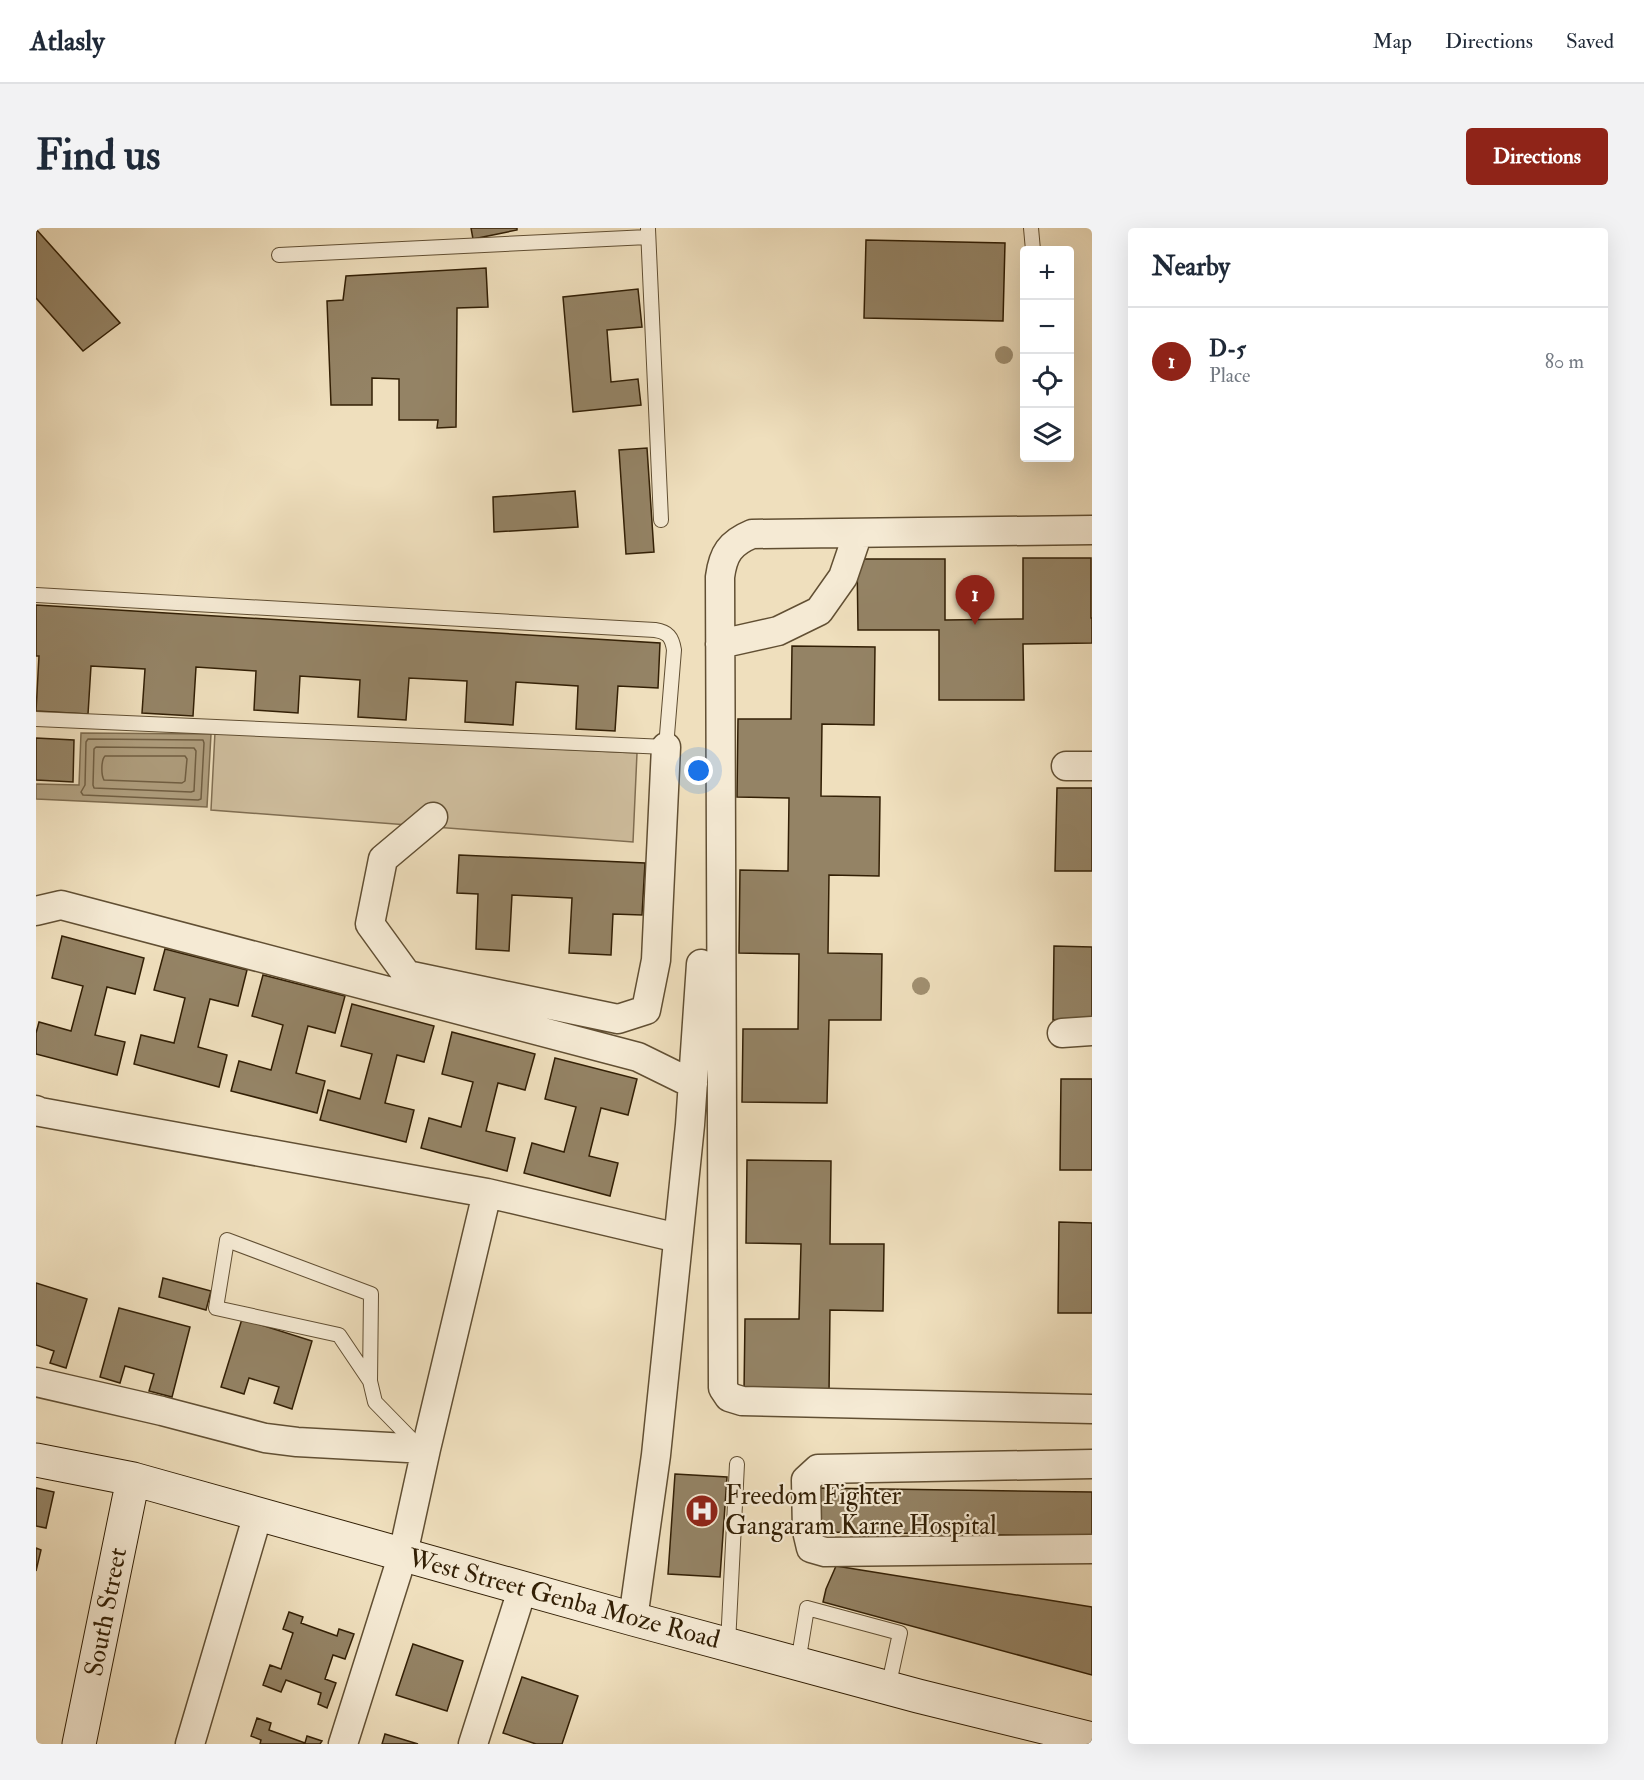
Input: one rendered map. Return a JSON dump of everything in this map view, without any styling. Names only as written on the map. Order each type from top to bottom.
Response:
[{"type":"street","points":[[1092,530],[752,534],[739,539],[728,551],[721,564],[720,578],[723,1388],[729,1397],[742,1401],[1092,1409]]},
{"type":"street","points":[[720,644],[778,631],[819,611],[843,577],[858,533]]},
{"type":"street","points":[[433,817],[383,859],[370,924],[407,975],[618,1019],[646,1010],[656,960],[666,747]]},
{"type":"street","points":[[36,911],[61,905],[96,914],[638,1057],[693,1084]]},
{"type":"street","points":[[633,1619],[656,1455],[690,1125],[701,964]]},
{"type":"street","points":[[1062,1033],[1092,1031]]},
{"type":"street","points":[[36,1110],[487,1193],[678,1238]]},
{"type":"street","points":[[343,1744],[403,1554],[423,1449],[487,1193]]},
{"type":"street","points":[[36,1382],[265,1438],[423,1449]]},
{"type":"street","name":"West Street Genba Moze Road","points":[[36,1460],[133,1479],[633,1619],[888,1688],[1092,1739]]},
{"type":"street","points":[[1092,1464],[818,1469],[806,1480],[807,1531],[811,1548],[825,1552],[1092,1549]]},
{"type":"street","name":"South Street","points":[[79,1744],[133,1479]]},
{"type":"street","points":[[190,1744],[258,1514]]},
{"type":"street","points":[[473,1744],[523,1587]]},
{"type":"lane","points":[[1031,228],[1033,246]]},
{"type":"lane","points":[[279,255],[648,232],[661,520]]},
{"type":"lane","points":[[36,595],[655,630],[666,632],[672,639],[674,650],[666,747],[36,719]]},
{"type":"lane","points":[[370,1381],[339,1335],[216,1308],[227,1240],[371,1294],[370,1381],[375,1402],[423,1449]]},
{"type":"lane","points":[[729,1644],[736,1464]]},
{"type":"lane","points":[[798,1663],[807,1608],[900,1633],[888,1688]]},
{"type":"shaded area","points":[[215,732],[637,753],[633,842],[211,810]]},
{"type":"water","points":[[81,733],[211,734],[207,807],[36,799],[36,784],[79,785]]},
{"type":"building","points":[[471,228],[517,228],[517,230],[473,239]]},
{"type":"building","points":[[36,229],[120,323],[83,351],[36,298]]},
{"type":"building","points":[[866,240],[1005,243],[1003,321],[864,318]]},
{"type":"building","points":[[486,268],[488,307],[457,308],[456,427],[437,428],[438,420],[399,420],[399,379],[372,378],[372,405],[331,405],[327,301],[343,300],[346,276]]},
{"type":"building","points":[[638,289],[642,327],[607,330],[611,382],[638,379],[641,405],[573,412],[563,297]]},
{"type":"building","points":[[647,448],[654,552],[626,554],[619,450]]},
{"type":"building","points":[[575,491],[578,527],[494,532],[493,497]]},
{"type":"building","points":[[1023,558],[1091,558],[1092,618],[1092,643],[1023,644],[1024,700],[939,700],[939,630],[858,630],[857,559],[945,559],[945,620],[1023,619]]},
{"type":"building","points":[[36,605],[660,643],[658,688],[618,686],[615,731],[576,729],[578,686],[516,682],[513,725],[465,722],[467,681],[409,678],[406,720],[358,717],[360,680],[300,676],[298,713],[254,710],[256,671],[196,667],[193,716],[142,713],[145,669],[91,666],[88,714],[36,711],[39,656],[36,656]]},
{"type":"building","points":[[792,646],[875,647],[874,725],[822,724],[821,796],[880,797],[879,876],[829,875],[828,953],[882,954],[881,1020],[829,1020],[827,1103],[742,1102],[743,1029],[798,1029],[799,954],[739,953],[740,870],[788,871],[789,798],[737,797],[738,719],[791,719]]},
{"type":"building","points":[[36,738],[74,740],[73,782],[36,780]]},
{"type":"building","points":[[1057,788],[1092,788],[1092,871],[1055,871]]},
{"type":"building","points":[[459,855],[645,863],[642,915],[613,914],[611,955],[569,953],[572,898],[512,895],[509,951],[476,949],[478,894],[457,893]]},
{"type":"building","points":[[62,936],[144,958],[135,994],[107,987],[95,1035],[125,1042],[117,1075],[36,1054],[36,1033],[39,1022],[71,1031],[83,986],[52,978]]},
{"type":"building","points":[[1054,946],[1092,947],[1092,1020],[1053,1020]]},
{"type":"building","points":[[165,949],[247,970],[238,1006],[210,999],[198,1047],[227,1055],[219,1087],[134,1064],[141,1035],[174,1043],[185,998],[154,990]]},
{"type":"building","points":[[263,975],[345,996],[335,1033],[308,1026],[296,1073],[325,1081],[317,1113],[231,1091],[239,1061],[271,1070],[283,1025],[252,1016]]},
{"type":"building","points":[[352,1004],[434,1026],[424,1062],[397,1055],[385,1103],[414,1110],[406,1142],[320,1120],[328,1090],[360,1099],[372,1054],[341,1046]]},
{"type":"building","points":[[452,1032],[535,1054],[525,1090],[498,1083],[486,1131],[515,1138],[507,1171],[421,1148],[429,1118],[461,1127],[473,1082],[442,1074]]},
{"type":"building","points":[[555,1058],[637,1079],[628,1115],[601,1108],[589,1156],[618,1163],[610,1196],[524,1173],[532,1143],[564,1152],[576,1107],[545,1099]]},
{"type":"building","points":[[1061,1079],[1092,1079],[1092,1170],[1060,1170]]},
{"type":"building","points":[[747,1160],[831,1161],[830,1244],[884,1244],[883,1311],[830,1310],[829,1394],[744,1392],[745,1319],[799,1319],[801,1244],[746,1243]]},
{"type":"building","points":[[1059,1222],[1092,1223],[1092,1313],[1058,1313]]},
{"type":"building","points":[[163,1278],[211,1291],[206,1310],[159,1297]]},
{"type":"building","points":[[36,1283],[87,1299],[66,1368],[50,1363],[54,1351],[36,1345]]},
{"type":"building","points":[[119,1308],[190,1327],[172,1397],[149,1391],[154,1374],[125,1366],[120,1383],[100,1377]]},
{"type":"building","points":[[242,1319],[312,1341],[292,1409],[274,1403],[279,1387],[249,1378],[244,1394],[221,1387]]},
{"type":"building","points":[[675,1474],[727,1477],[720,1577],[668,1574]]},
{"type":"building","points":[[36,1488],[54,1492],[46,1528],[36,1526]]},
{"type":"building","points":[[818,1488],[1092,1492],[1092,1536],[818,1532]]},
{"type":"building","points":[[36,1548],[41,1550],[36,1571]]},
{"type":"building","points":[[836,1566],[1092,1607],[1092,1675],[823,1602]]},
{"type":"building","points":[[289,1612],[303,1617],[301,1623],[337,1636],[339,1629],[354,1634],[345,1659],[333,1655],[325,1679],[336,1683],[327,1708],[318,1704],[321,1693],[286,1680],[281,1692],[263,1685],[270,1665],[281,1669],[293,1633],[283,1629]]},
{"type":"building","points":[[413,1644],[463,1661],[447,1711],[396,1695]]},
{"type":"building","points":[[522,1677],[578,1696],[562,1744],[536,1744],[503,1733]]},
{"type":"building","points":[[257,1718],[271,1723],[269,1730],[305,1743],[307,1736],[322,1741],[320,1744],[260,1744],[261,1740],[251,1736]]},
{"type":"building","points":[[385,1734],[418,1744],[382,1744]]},
{"type":"place","name":"D-5","points":[[975,625]]},
{"type":"place","name":"Freedom Fighter Gangaram Karne Hospital","points":[[702,1511]]}]
